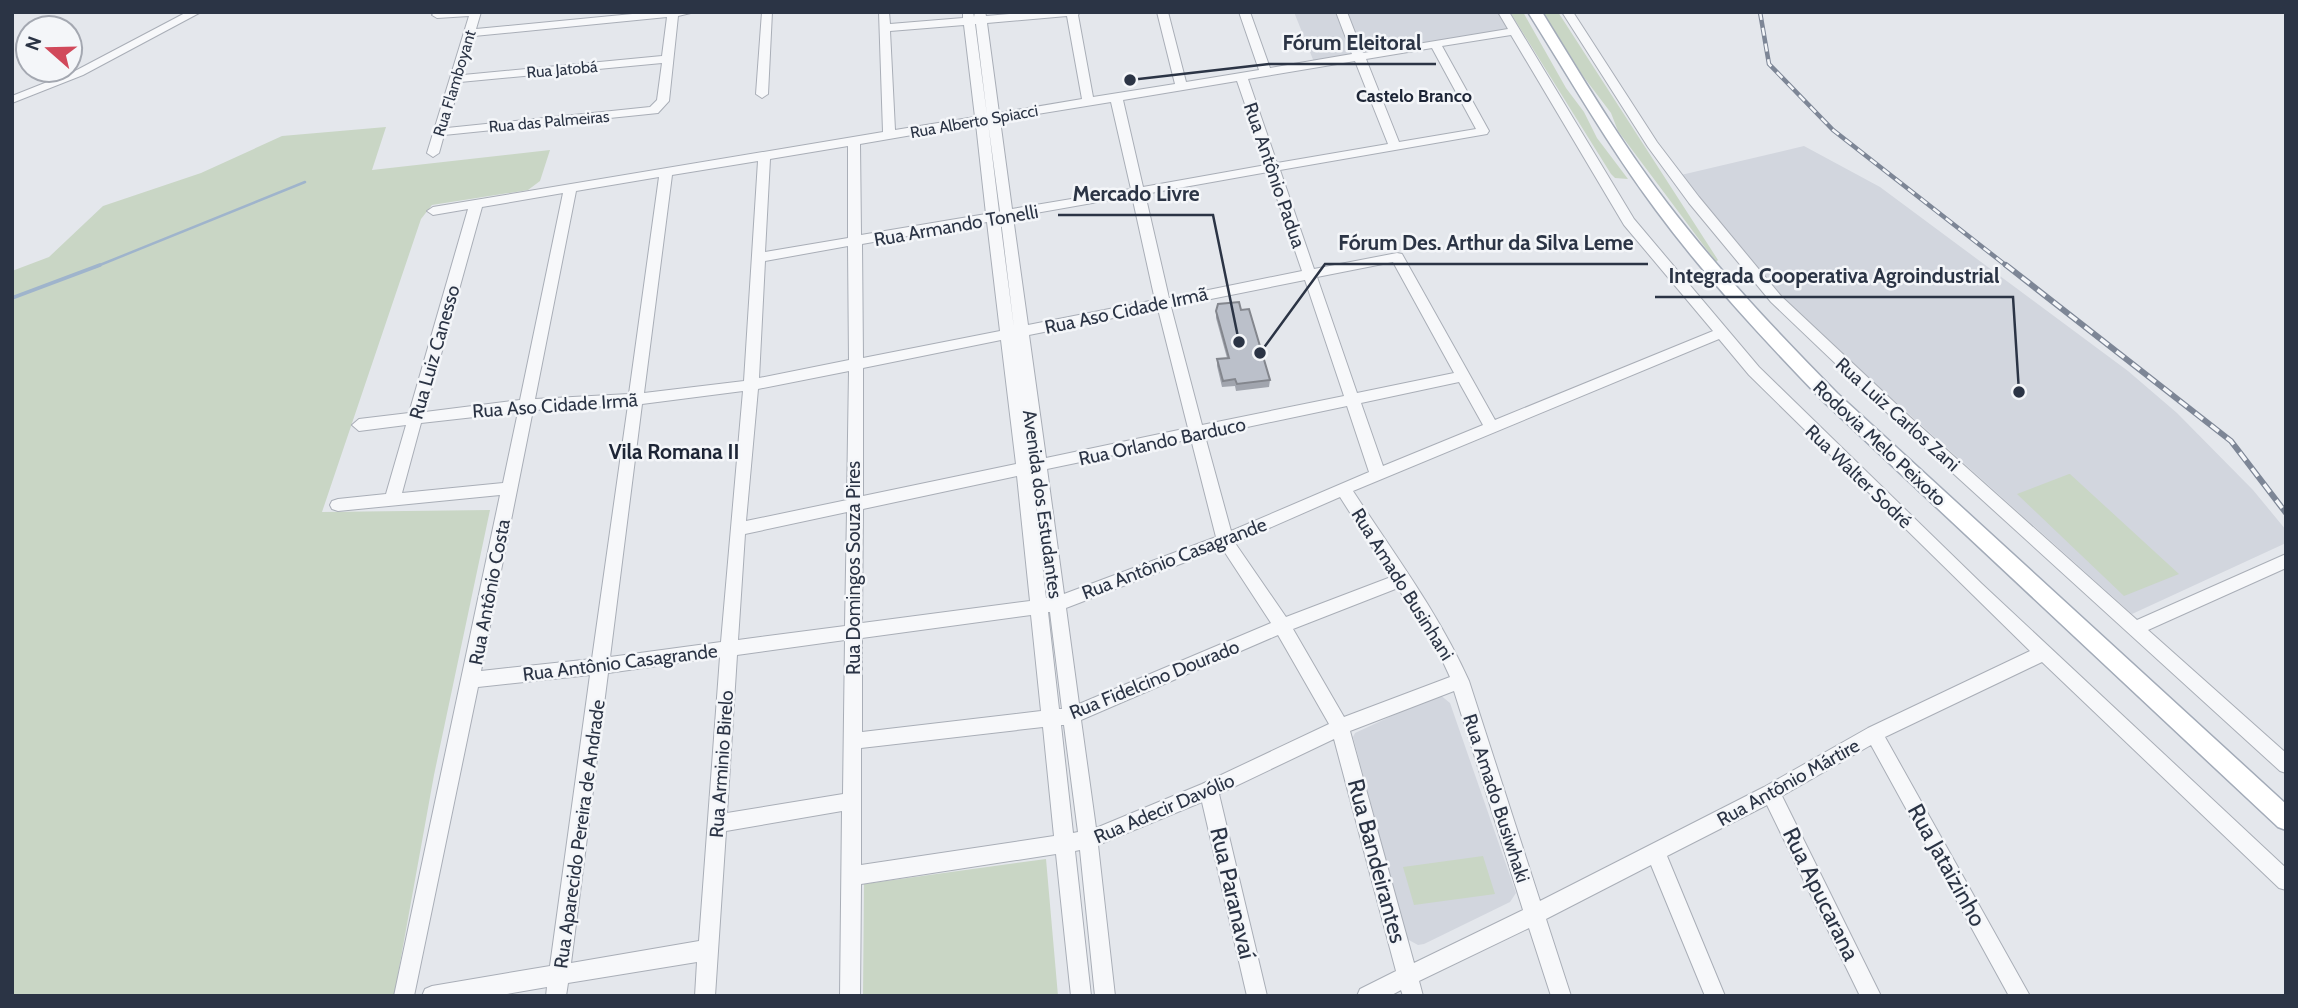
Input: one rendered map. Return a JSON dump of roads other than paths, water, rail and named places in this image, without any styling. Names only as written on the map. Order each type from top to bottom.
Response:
[{"type":"main road","name":"Rodovia Melo Peixoto","points":[[1535,12],[1662,208],[1713,271],[1789,356],[1831,398],[2286,819]]},
{"type":"street","points":[[12,100],[79,74],[196,12]]},
{"type":"street","points":[[437,15],[475,12]]},
{"type":"street","name":"Rua Flamboyant","points":[[433,153],[475,12]]},
{"type":"street","points":[[470,33],[690,12]]},
{"type":"street","points":[[762,94],[767,12]]},
{"type":"street","points":[[884,12],[889,135]]},
{"type":"street","points":[[885,28],[975,16],[1073,12],[1088,102]]},
{"type":"street","points":[[1162,12],[1181,86]]},
{"type":"street","points":[[1244,12],[1265,71]]},
{"type":"street","points":[[1341,12],[1362,58],[1395,146]]},
{"type":"street","name":"Rua Walter Sodré","points":[[1503,12],[1629,222],[1721,333],[1825,444],[2286,881]]},
{"type":"street","name":"Rua Luiz Carlos Zani","points":[[1567,12],[1652,144],[1694,200],[1776,299],[1905,421],[2286,765]]},
{"type":"street","points":[[668,60],[673,13]]},
{"type":"street","name":"Avenida dos Estudantes","points":[[975,16],[1031,467],[1057,604],[1105,991]]},
{"type":"street","name":"Rua Alberto Spiacci","points":[[433,211],[1514,31]]},
{"type":"street","name":"Rua Armando Tonelli","points":[[757,258],[1483,131],[1435,44]]},
{"type":"street","name":"Rua Jatobá","points":[[456,79],[668,60]]},
{"type":"street","name":"Rua das Palmeiras","points":[[440,131],[648,112],[663,101],[668,60]]},
{"type":"street","name":"Rua Antônio Padua","points":[[1241,75],[1378,474]]},
{"type":"street","name":"Rua Bandeirantes","points":[[1116,97],[1163,303],[1225,540],[1282,626],[1340,727],[1411,987]]},
{"type":"street","name":"Rua Domingos Souza Pires","points":[[850,996],[856,366],[855,141]]},
{"type":"street","name":"Rua Arminio Birelo","points":[[705,996],[737,529],[751,385],[764,156]]},
{"type":"street","name":"Rua Aparecido Pereira de Andrade","points":[[558,986],[666,172]]},
{"type":"street","name":"Rua Antônio Costa","points":[[404,996],[570,188]]},
{"type":"street","name":"Rua Luiz Canesso","points":[[392,500],[476,205]]},
{"type":"street","points":[[1397,257],[1492,428]]},
{"type":"street","name":"Rua Aso Cidade Irmã","points":[[359,425],[527,405],[638,399],[751,385],[1397,257]]},
{"type":"street","name":"Rua Antônio Casagrande","points":[[471,680],[601,666],[1057,604],[1225,540],[1721,333]]},
{"type":"street","name":"Rua Orlando Barduco","points":[[737,529],[1199,434],[1463,376]]},
{"type":"street","name":"Avenida dos Estudantes","points":[[1031,467],[1039,607],[1080,993]]},
{"type":"street","points":[[338,505],[510,488]]},
{"type":"street","name":"Rua Amado Businhani","points":[[1343,489],[1445,647],[1460,681]]},
{"type":"street","points":[[2136,628],[2286,561]]},
{"type":"street","name":"Rua Fidelcino Dourado","points":[[852,741],[1070,716],[1282,626],[1403,579]]},
{"type":"street","name":"Rua Antônio Mártire","points":[[1367,996],[1411,987],[1534,915],[1772,793],[1874,734],[2043,653]]},
{"type":"street","name":"Rua Adecir Davólio","points":[[851,876],[1088,840],[1209,790],[1340,727],[1460,681]]},
{"type":"street","name":"Rua Amado Busiwhaki","points":[[1460,681],[1562,996]]},
{"type":"street","name":"Rua Jataizinho","points":[[1874,734],[2020,996]]},
{"type":"street","name":"Rua Paranavaí","points":[[1209,790],[1256,996]]},
{"type":"street","name":"Rua Apucarana","points":[[1772,793],[1871,996]]},
{"type":"street","points":[[716,824],[851,801]]},
{"type":"street","points":[[1656,852],[1715,996]]},
{"type":"street","points":[[432,996],[558,986],[707,950]]},
{"type":"street","points":[[1080,993],[1105,991]]},
{"type":"waterway","points":[[99,265],[305,182]]},
{"type":"waterway","points":[[12,298],[99,265]]},
{"type":"waterway","points":[[95,267],[99,265]]},
{"type":"railway","points":[[1760,12],[1769,64],[1833,130],[2008,267]]},
{"type":"railway","points":[[2006,265],[2231,441],[2286,513]]},
{"type":"place","name":"Fórum Eleitoral","points":[[1130,80]]},
{"type":"place","name":"Mercado Livre","points":[[1239,342]]},
{"type":"place","name":"Fórum Des. Arthur da Silva Leme","points":[[1260,353]]},
{"type":"place","name":"Integrada Cooperativa Agroindustrial","points":[[2019,392]]},
{"type":"district","name":"Castelo Branco","points":[[1414,96]]},
{"type":"district","name":"Vila Romana II","points":[[674,452]]}]
